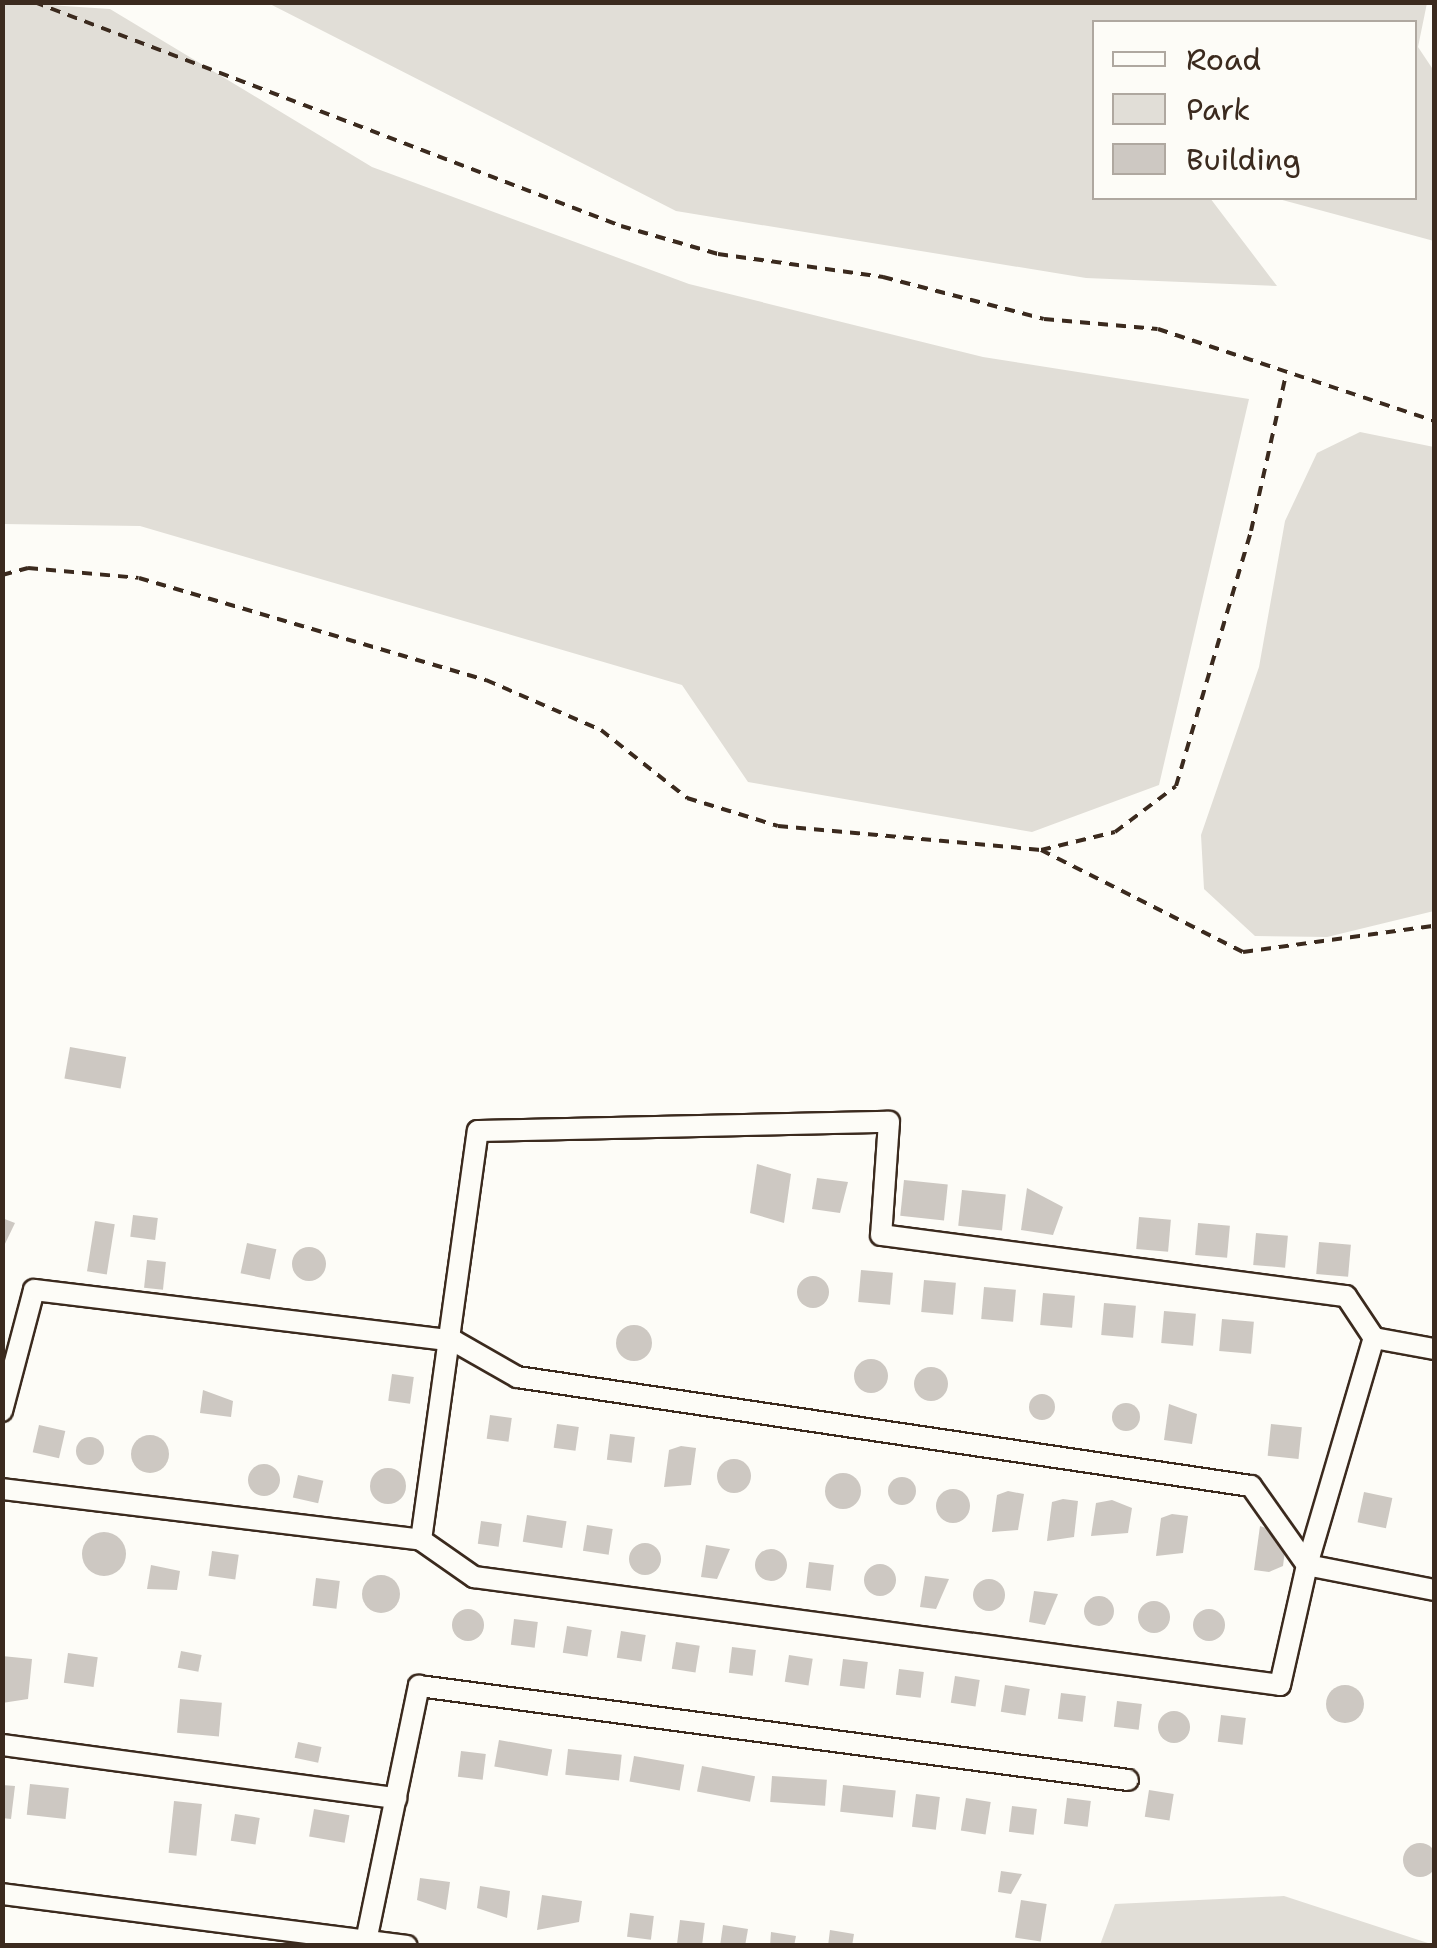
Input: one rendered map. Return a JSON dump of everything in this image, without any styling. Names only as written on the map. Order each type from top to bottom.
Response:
[{"type":"street","points":[[421,1540],[454,1340],[478,1132],[889,1122],[881,1236],[1346,1296],[1374,1338],[1434,1349]]},
{"type":"street","points":[[2,1411],[8,1354],[34,1290],[454,1340],[517,1377],[1251,1486],[1306,1566],[1434,1590]]},
{"type":"street","points":[[2,1489],[421,1540],[474,1576],[1280,1685],[1306,1566],[1374,1338]]},
{"type":"street","points":[[366,1943],[418,1686],[1128,1780]]},
{"type":"street","points":[[2,1745],[396,1798]]},
{"type":"street","points":[[2,1894],[407,1946]]},
{"type":"path","points":[[34,2],[637,230],[1044,319],[1158,330],[1434,421]]},
{"type":"path","points":[[2,575],[28,568],[139,578],[486,680],[600,730],[686,798],[778,826],[1041,850],[1115,832],[1176,786],[1286,374]]},
{"type":"path","points":[[1041,850],[1243,952],[1434,926]]},
{"type":"green space","points":[[3,2],[110,9],[372,167],[689,284],[983,357],[1249,399],[1159,785],[1032,832],[748,782],[682,685],[140,526],[3,524]]},
{"type":"green space","points":[[268,3],[1427,3],[1418,47],[1434,71],[1434,241],[1282,200],[1417,200],[1417,20],[1092,20],[1092,200],[1212,200],[1277,286],[1086,278],[676,211]]},
{"type":"green space","points":[[1360,432],[1434,447],[1434,911],[1327,937],[1255,936],[1204,889],[1201,835],[1259,667],[1285,521],[1317,453]]},
{"type":"green space","points":[[1284,1896],[1434,1945],[1100,1945],[1115,1904]]},
{"type":"building","points":[[70,1047],[126,1057],[121,1088],[64,1079]]},
{"type":"building","points":[[757,1164],[791,1174],[784,1223],[750,1213]]},
{"type":"building","points":[[817,1178],[848,1182],[840,1213],[812,1209]]},
{"type":"building","points":[[904,1180],[948,1185],[944,1220],[900,1216]]},
{"type":"building","points":[[1027,1188],[1063,1207],[1053,1235],[1021,1230]]},
{"type":"building","points":[[962,1190],[1006,1195],[1002,1230],[958,1226]]},
{"type":"building","points":[[133,1215],[158,1218],[155,1240],[130,1237]]},
{"type":"building","points":[[1139,1217],[1171,1220],[1168,1252],[1136,1249]]},
{"type":"building","points":[[2,1218],[15,1223],[2,1250]]},
{"type":"building","points":[[95,1221],[115,1224],[107,1275],[87,1271]]},
{"type":"building","points":[[1198,1223],[1230,1226],[1227,1258],[1195,1255]]},
{"type":"building","points":[[1256,1233],[1288,1236],[1285,1268],[1253,1265]]},
{"type":"building","points":[[1319,1242],[1351,1245],[1348,1277],[1316,1274]]},
{"type":"building","points":[[247,1243],[276,1249],[270,1280],[241,1273]]},
{"type":"building","points":[[309,1247],[321,1252],[326,1264],[321,1276],[309,1281],[297,1276],[292,1264],[297,1252]]},
{"type":"building","points":[[147,1260],[166,1262],[163,1290],[144,1288]]},
{"type":"building","points":[[861,1270],[893,1273],[890,1305],[858,1302]]},
{"type":"building","points":[[813,1276],[825,1280],[829,1292],[825,1304],[813,1308],[801,1304],[797,1292],[801,1280]]},
{"type":"building","points":[[924,1280],[956,1283],[953,1315],[921,1312]]},
{"type":"building","points":[[984,1287],[1016,1290],[1013,1322],[981,1319]]},
{"type":"building","points":[[1043,1293],[1075,1296],[1072,1328],[1040,1325]]},
{"type":"building","points":[[1104,1303],[1136,1306],[1133,1338],[1101,1335]]},
{"type":"building","points":[[1164,1311],[1196,1314],[1193,1346],[1161,1343]]},
{"type":"building","points":[[1222,1319],[1254,1322],[1251,1354],[1219,1351]]},
{"type":"building","points":[[634,1325],[646,1331],[652,1343],[646,1355],[634,1361],[622,1355],[616,1343],[622,1331]]},
{"type":"building","points":[[871,1359],[883,1364],[888,1376],[883,1388],[871,1393],[859,1388],[854,1376],[859,1364]]},
{"type":"building","points":[[931,1367],[943,1372],[948,1384],[943,1396],[931,1401],[919,1396],[914,1384],[919,1372]]},
{"type":"building","points":[[392,1374],[414,1377],[410,1404],[388,1401]]},
{"type":"building","points":[[203,1390],[233,1401],[231,1417],[200,1413]]},
{"type":"building","points":[[1042,1394],[1051,1398],[1055,1407],[1051,1416],[1042,1420],[1033,1416],[1029,1407],[1033,1398]]},
{"type":"building","points":[[1126,1403],[1136,1407],[1140,1417],[1136,1427],[1126,1431],[1116,1427],[1112,1417],[1116,1407]]},
{"type":"building","points":[[1169,1404],[1197,1414],[1192,1444],[1164,1440]]},
{"type":"building","points":[[490,1415],[512,1418],[508,1442],[487,1439]]},
{"type":"building","points":[[557,1424],[579,1427],[575,1451],[554,1448]]},
{"type":"building","points":[[1271,1424],[1302,1427],[1298,1459],[1268,1456]]},
{"type":"building","points":[[39,1425],[65,1431],[59,1458],[33,1452]]},
{"type":"building","points":[[610,1434],[635,1437],[632,1463],[607,1460]]},
{"type":"building","points":[[150,1435],[163,1441],[169,1454],[163,1467],[150,1473],[137,1467],[131,1454],[137,1441]]},
{"type":"building","points":[[90,1437],[100,1441],[104,1451],[100,1461],[90,1465],[80,1461],[76,1451],[80,1441]]},
{"type":"building","points":[[681,1446],[696,1448],[691,1485],[664,1487],[669,1450]]},
{"type":"building","points":[[734,1459],[746,1464],[751,1476],[746,1488],[734,1493],[722,1488],[717,1476],[722,1464]]},
{"type":"building","points":[[264,1464],[275,1469],[280,1480],[275,1491],[264,1496],[253,1491],[248,1480],[253,1469]]},
{"type":"building","points":[[388,1468],[401,1473],[406,1486],[401,1499],[388,1504],[375,1499],[370,1486],[375,1473]]},
{"type":"building","points":[[843,1473],[855,1479],[861,1491],[855,1503],[843,1509],[831,1503],[825,1491],[831,1479]]},
{"type":"building","points":[[298,1475],[323,1481],[318,1503],[293,1497]]},
{"type":"building","points":[[902,1477],[912,1481],[916,1491],[912,1501],[902,1505],[892,1501],[888,1491],[892,1481]]},
{"type":"building","points":[[953,1489],[965,1494],[970,1506],[965,1518],[953,1523],[941,1518],[936,1506],[941,1494]]},
{"type":"building","points":[[1008,1491],[1024,1494],[1018,1530],[992,1532],[997,1495]]},
{"type":"building","points":[[1364,1492],[1392,1498],[1386,1528],[1358,1522]]},
{"type":"building","points":[[1112,1500],[1132,1508],[1128,1533],[1091,1536],[1096,1503]]},
{"type":"building","points":[[1078,1501],[1074,1537],[1047,1541],[1052,1502]]},
{"type":"building","points":[[1172,1514],[1188,1516],[1183,1553],[1156,1556],[1161,1518]]},
{"type":"building","points":[[527,1515],[567,1521],[562,1548],[523,1542]]},
{"type":"building","points":[[481,1521],[502,1524],[499,1547],[478,1544]]},
{"type":"building","points":[[587,1525],[613,1529],[609,1555],[583,1551]]},
{"type":"building","points":[[1260,1526],[1287,1535],[1283,1566],[1269,1572],[1254,1570]]},
{"type":"building","points":[[104,1532],[119,1539],[126,1554],[119,1569],[104,1576],[89,1569],[82,1554],[89,1539]]},
{"type":"building","points":[[645,1543],[657,1547],[661,1559],[657,1571],[645,1575],[633,1571],[629,1559],[633,1547]]},
{"type":"building","points":[[706,1545],[730,1549],[717,1579],[701,1577]]},
{"type":"building","points":[[771,1549],[782,1554],[787,1565],[782,1576],[771,1581],[760,1576],[755,1565],[760,1554]]},
{"type":"building","points":[[212,1551],[239,1555],[235,1580],[209,1576]]},
{"type":"building","points":[[809,1562],[834,1565],[831,1591],[806,1588]]},
{"type":"building","points":[[880,1564],[891,1569],[896,1580],[891,1591],[880,1596],[869,1591],[864,1580],[869,1569]]},
{"type":"building","points":[[151,1565],[180,1571],[177,1590],[147,1589]]},
{"type":"building","points":[[381,1575],[394,1581],[400,1594],[394,1607],[381,1613],[368,1607],[362,1594],[368,1581]]},
{"type":"building","points":[[925,1576],[949,1579],[936,1609],[920,1607]]},
{"type":"building","points":[[316,1578],[340,1581],[336,1609],[313,1606]]},
{"type":"building","points":[[989,1579],[1000,1584],[1005,1595],[1000,1606],[989,1611],[978,1606],[973,1595],[978,1584]]},
{"type":"building","points":[[1034,1591],[1058,1594],[1045,1625],[1029,1622]]},
{"type":"building","points":[[1099,1596],[1110,1600],[1114,1611],[1110,1622],[1099,1626],[1088,1622],[1084,1611],[1088,1600]]},
{"type":"building","points":[[1154,1601],[1166,1605],[1170,1617],[1166,1629],[1154,1633],[1142,1629],[1138,1617],[1142,1605]]},
{"type":"building","points":[[468,1609],[479,1614],[484,1625],[479,1636],[468,1641],[457,1636],[452,1625],[457,1614]]},
{"type":"building","points":[[1209,1609],[1220,1614],[1225,1625],[1220,1636],[1209,1641],[1198,1636],[1193,1625],[1198,1614]]},
{"type":"building","points":[[514,1619],[538,1622],[535,1648],[511,1645]]},
{"type":"building","points":[[567,1626],[592,1630],[587,1657],[563,1653]]},
{"type":"building","points":[[621,1631],[646,1635],[641,1662],[617,1658]]},
{"type":"building","points":[[676,1642],[700,1646],[695,1672],[672,1669]]},
{"type":"building","points":[[732,1647],[756,1650],[753,1676],[729,1673]]},
{"type":"building","points":[[181,1651],[202,1655],[198,1672],[178,1668]]},
{"type":"building","points":[[68,1653],[98,1657],[94,1687],[64,1683]]},
{"type":"building","points":[[789,1655],[813,1659],[808,1685],[785,1682]]},
{"type":"building","points":[[2,1656],[32,1659],[28,1699],[2,1703]]},
{"type":"building","points":[[843,1659],[868,1662],[865,1689],[840,1686]]},
{"type":"building","points":[[899,1669],[924,1672],[921,1698],[896,1695]]},
{"type":"building","points":[[955,1676],[980,1680],[975,1707],[951,1703]]},
{"type":"building","points":[[1005,1685],[1030,1689],[1025,1716],[1001,1712]]},
{"type":"building","points":[[1345,1685],[1359,1690],[1364,1704],[1359,1718],[1345,1723],[1331,1718],[1326,1704],[1331,1690]]},
{"type":"building","points":[[1061,1693],[1086,1696],[1083,1722],[1058,1719]]},
{"type":"building","points":[[180,1699],[222,1703],[219,1737],[177,1733]]},
{"type":"building","points":[[1117,1701],[1142,1704],[1139,1730],[1114,1727]]},
{"type":"building","points":[[1174,1711],[1185,1716],[1190,1727],[1185,1738],[1174,1743],[1163,1738],[1158,1727],[1163,1716]]},
{"type":"building","points":[[1221,1715],[1246,1718],[1243,1745],[1218,1742]]},
{"type":"building","points":[[499,1740],[552,1749],[547,1776],[494,1767]]},
{"type":"building","points":[[298,1742],[321,1747],[318,1763],[295,1758]]},
{"type":"building","points":[[568,1749],[622,1755],[619,1781],[565,1775]]},
{"type":"building","points":[[461,1751],[486,1754],[483,1780],[458,1777]]},
{"type":"building","points":[[634,1756],[684,1765],[680,1790],[629,1782]]},
{"type":"building","points":[[702,1766],[755,1776],[750,1802],[697,1792]]},
{"type":"building","points":[[772,1776],[827,1780],[825,1806],[770,1802]]},
{"type":"building","points":[[30,1784],[69,1788],[66,1819],[27,1815]]},
{"type":"building","points":[[2,1785],[15,1786],[11,1819],[2,1818]]},
{"type":"building","points":[[843,1785],[896,1791],[893,1817],[840,1812]]},
{"type":"building","points":[[1149,1790],[1174,1794],[1169,1821],[1145,1817]]},
{"type":"building","points":[[916,1794],[940,1797],[936,1830],[912,1827]]},
{"type":"building","points":[[966,1798],[991,1802],[986,1835],[961,1831]]},
{"type":"building","points":[[1067,1798],[1091,1801],[1088,1827],[1064,1824]]},
{"type":"building","points":[[174,1801],[202,1804],[196,1856],[169,1853]]},
{"type":"building","points":[[1012,1806],[1037,1809],[1034,1835],[1009,1832]]},
{"type":"building","points":[[314,1809],[349,1815],[345,1843],[309,1837]]},
{"type":"building","points":[[235,1814],[260,1818],[255,1845],[231,1841]]},
{"type":"building","points":[[1420,1843],[1432,1848],[1437,1860],[1432,1872],[1420,1877],[1408,1872],[1403,1860],[1408,1848]]},
{"type":"building","points":[[1001,1871],[1022,1874],[1011,1894],[998,1892]]},
{"type":"building","points":[[420,1878],[450,1882],[446,1910],[417,1900]]},
{"type":"building","points":[[480,1886],[510,1891],[507,1918],[477,1908]]},
{"type":"building","points":[[542,1895],[582,1901],[579,1922],[537,1930]]},
{"type":"building","points":[[1021,1900],[1047,1904],[1041,1942],[1015,1938]]},
{"type":"building","points":[[630,1913],[654,1916],[651,1940],[627,1937]]},
{"type":"building","points":[[680,1920],[705,1923],[702,1946],[677,1944]]},
{"type":"building","points":[[723,1925],[748,1929],[745,1946],[720,1946]]},
{"type":"building","points":[[830,1930],[854,1934],[852,1946],[828,1946]]},
{"type":"building","points":[[771,1932],[796,1936],[794,1946],[770,1946]]}]
